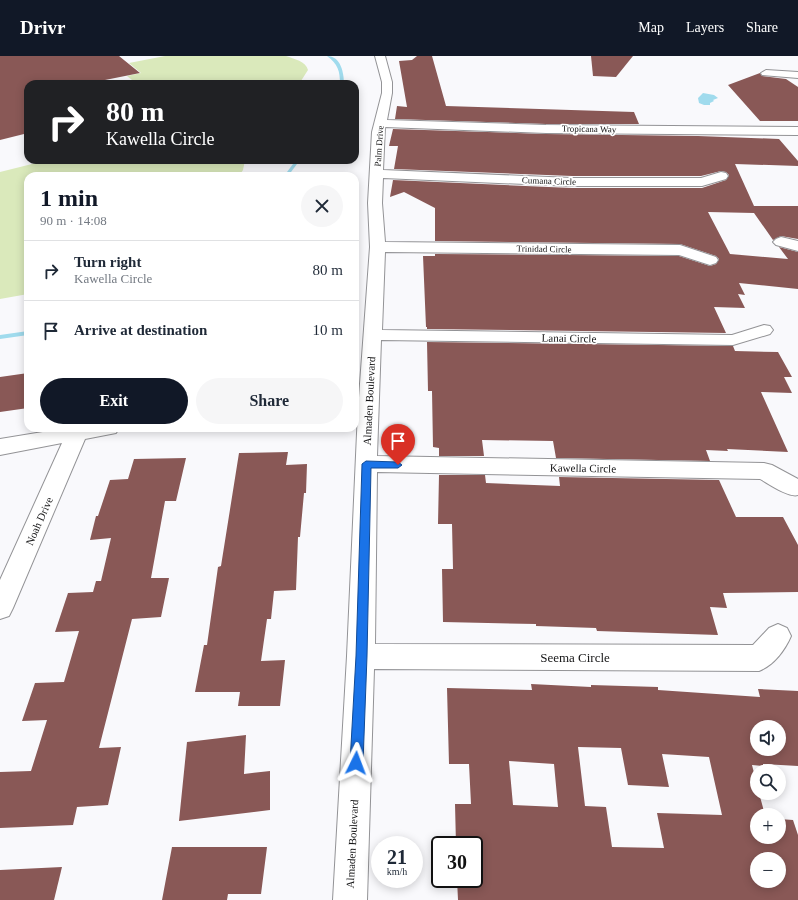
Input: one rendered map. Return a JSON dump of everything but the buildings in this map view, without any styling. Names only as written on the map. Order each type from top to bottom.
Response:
[{"type":"street","name":"Palm Drive","points":[[376,214],[378,132],[387,93],[387,82],[380,56]]},
{"type":"street","points":[[766,73],[798,75]]},
{"type":"street","name":"Tropicana Way","points":[[380,123],[546,129],[798,131]]},
{"type":"street","name":"Cumana Circle","points":[[377,174],[588,182],[702,182],[721,176]]},
{"type":"street","name":"Almaden Boulevard","points":[[350,900],[361,656],[366,464],[362,412],[373,335],[378,247],[376,214]]},
{"type":"street","points":[[781,242],[798,246]]},
{"type":"street","name":"Trinidad Circle","points":[[378,247],[680,250],[710,260]]},
{"type":"street","name":"Lanai Circle","points":[[373,335],[733,340],[764,330]]},
{"type":"street","points":[[0,447],[88,432]]},
{"type":"street","name":"Noah Drive","points":[[0,608],[77,434]]},
{"type":"street","name":"Kawella Circle","points":[[366,464],[764,471],[795,488]]},
{"type":"street","name":"Seema Circle","points":[[361,656],[759,658],[778,636]]},
{"type":"green space","points":[[165,56],[286,56],[302,62],[308,70],[302,80],[132,80],[127,76],[141,73],[129,63]]},
{"type":"green space","points":[[32,164],[244,164],[242,172],[24,172],[24,295],[0,299],[0,172]]},
{"type":"water","points":[[703,93],[714,95],[718,98],[713,100],[714,101],[710,103],[710,105],[704,105],[699,103],[698,98]]},
{"type":"waterway","points":[[329,56],[338,64],[342,75],[342,80]]},
{"type":"waterway","points":[[289,172],[295,164]]},
{"type":"waterway","points":[[0,337],[24,334]]},
{"type":"route","points":[[356,763],[361,656],[366,464],[398,465]]}]
